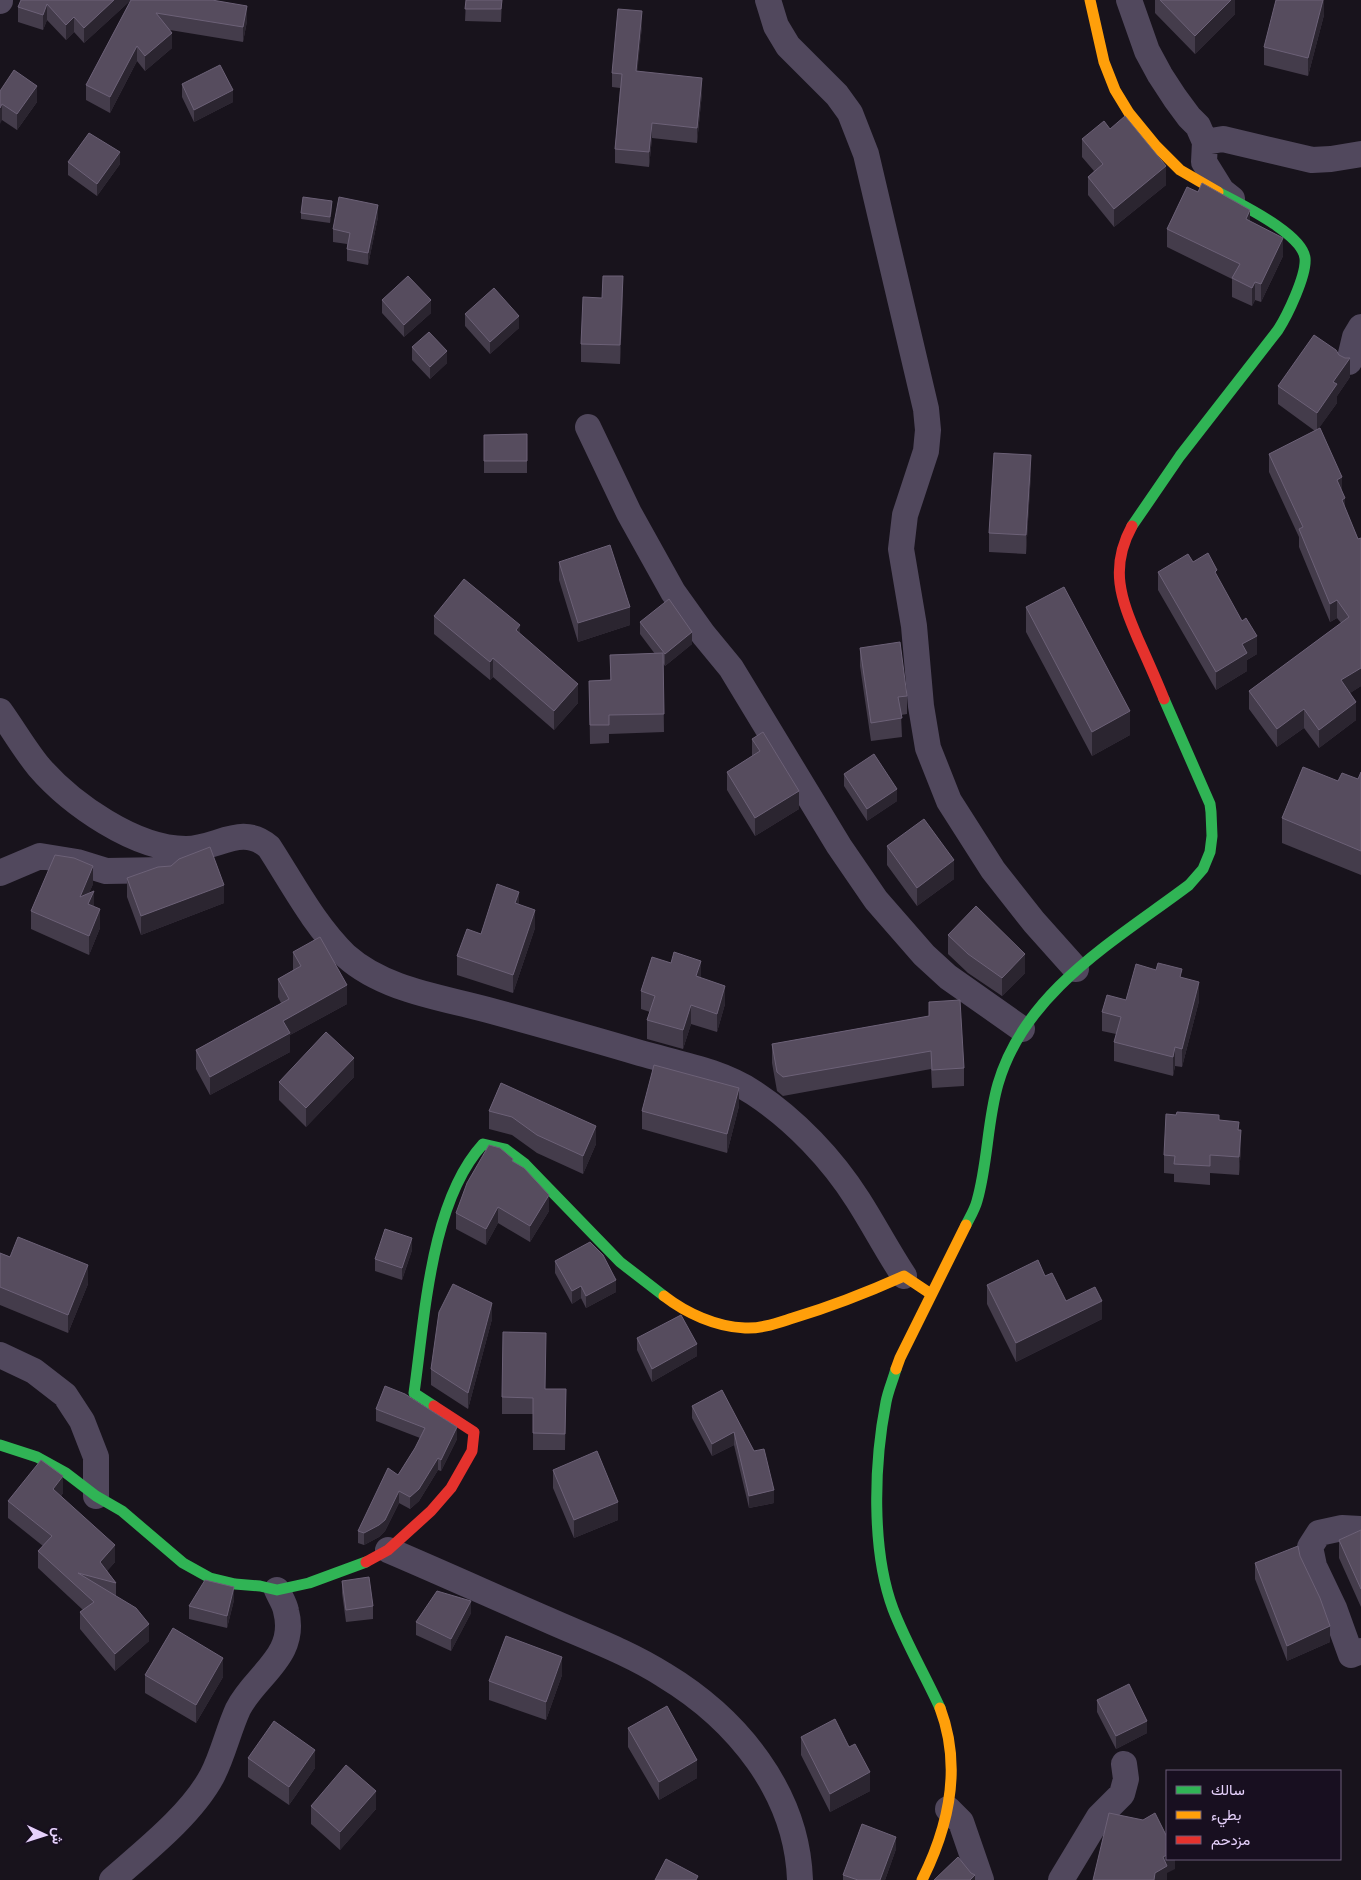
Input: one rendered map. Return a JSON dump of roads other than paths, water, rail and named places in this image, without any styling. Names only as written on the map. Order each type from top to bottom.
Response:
[{"type":"street","points":[[922,1880],[943,1828],[948,1809],[951,1771],[945,1721],[894,1609],[883,1572],[877,1533],[881,1440],[886,1400],[900,1358],[977,1202],[994,1098],[1000,1075],[1022,1028],[1046,999],[1076,968],[1189,885],[1204,868],[1209,852],[1213,824],[1210,804],[1126,611],[1120,591],[1118,572],[1123,546],[1141,512],[1187,445],[1268,345],[1286,319],[1298,288],[1305,257],[1298,244],[1284,231],[1180,170],[1156,146],[1129,113],[1115,90],[1104,62],[1090,0]]},
{"type":"street","points":[[1129,0],[1147,51],[1175,98],[1198,126],[1205,142],[1204,162],[1222,191],[1236,203]]},
{"type":"street","points":[[770,2],[776,26],[788,46],[837,95],[850,113],[866,154],[926,409],[928,430],[926,451],[905,515],[900,549],[914,626],[921,706],[928,748],[949,801],[993,870],[1034,922],[1076,968]]},
{"type":"street","points":[[1205,142],[1223,139],[1312,160],[1361,154]]},
{"type":"street","points":[[1349,362],[1354,337],[1361,327]]},
{"type":"street","points":[[588,427],[629,513],[673,592],[730,668],[839,846],[876,900],[924,955],[948,977],[1022,1028]]},
{"type":"street","points":[[0,711],[39,767],[70,798],[104,822],[124,832],[146,841],[185,849],[199,848],[237,837],[249,836],[262,840],[269,847],[314,918],[338,947],[348,957],[386,981],[441,999],[713,1073],[754,1093],[798,1128],[837,1172],[857,1199],[904,1276],[931,1294]]},
{"type":"street","points":[[0,873],[40,856],[77,862],[106,871],[164,870],[185,849]]},
{"type":"street","points":[[0,1445],[37,1457],[66,1473],[96,1496],[122,1512],[184,1563],[210,1578],[277,1590],[309,1583],[360,1565],[388,1550],[431,1511],[451,1488],[472,1451],[474,1432],[414,1393],[432,1265],[442,1222],[453,1193],[473,1155],[482,1144],[496,1146],[511,1152],[553,1192],[589,1233],[650,1287],[674,1304],[723,1324],[743,1328],[770,1325],[835,1306],[904,1276]]},
{"type":"street","points":[[0,1355],[34,1371],[65,1395],[82,1421],[96,1457],[96,1496]]},
{"type":"street","points":[[1361,1529],[1342,1528],[1319,1534],[1310,1546],[1314,1566],[1334,1608],[1351,1655],[1361,1651]]},
{"type":"street","points":[[388,1550],[622,1653],[662,1674],[705,1703],[751,1749],[769,1778],[785,1810],[793,1833],[799,1856],[800,1880]]},
{"type":"street","points":[[112,1880],[149,1848],[186,1810],[201,1793],[212,1776],[238,1709],[248,1694],[276,1662],[286,1643],[288,1626],[286,1611],[277,1590]]},
{"type":"street","points":[[1062,1880],[1099,1817],[1122,1794],[1126,1779],[1124,1764]]},
{"type":"street","points":[[948,1809],[961,1822],[981,1880]]}]
